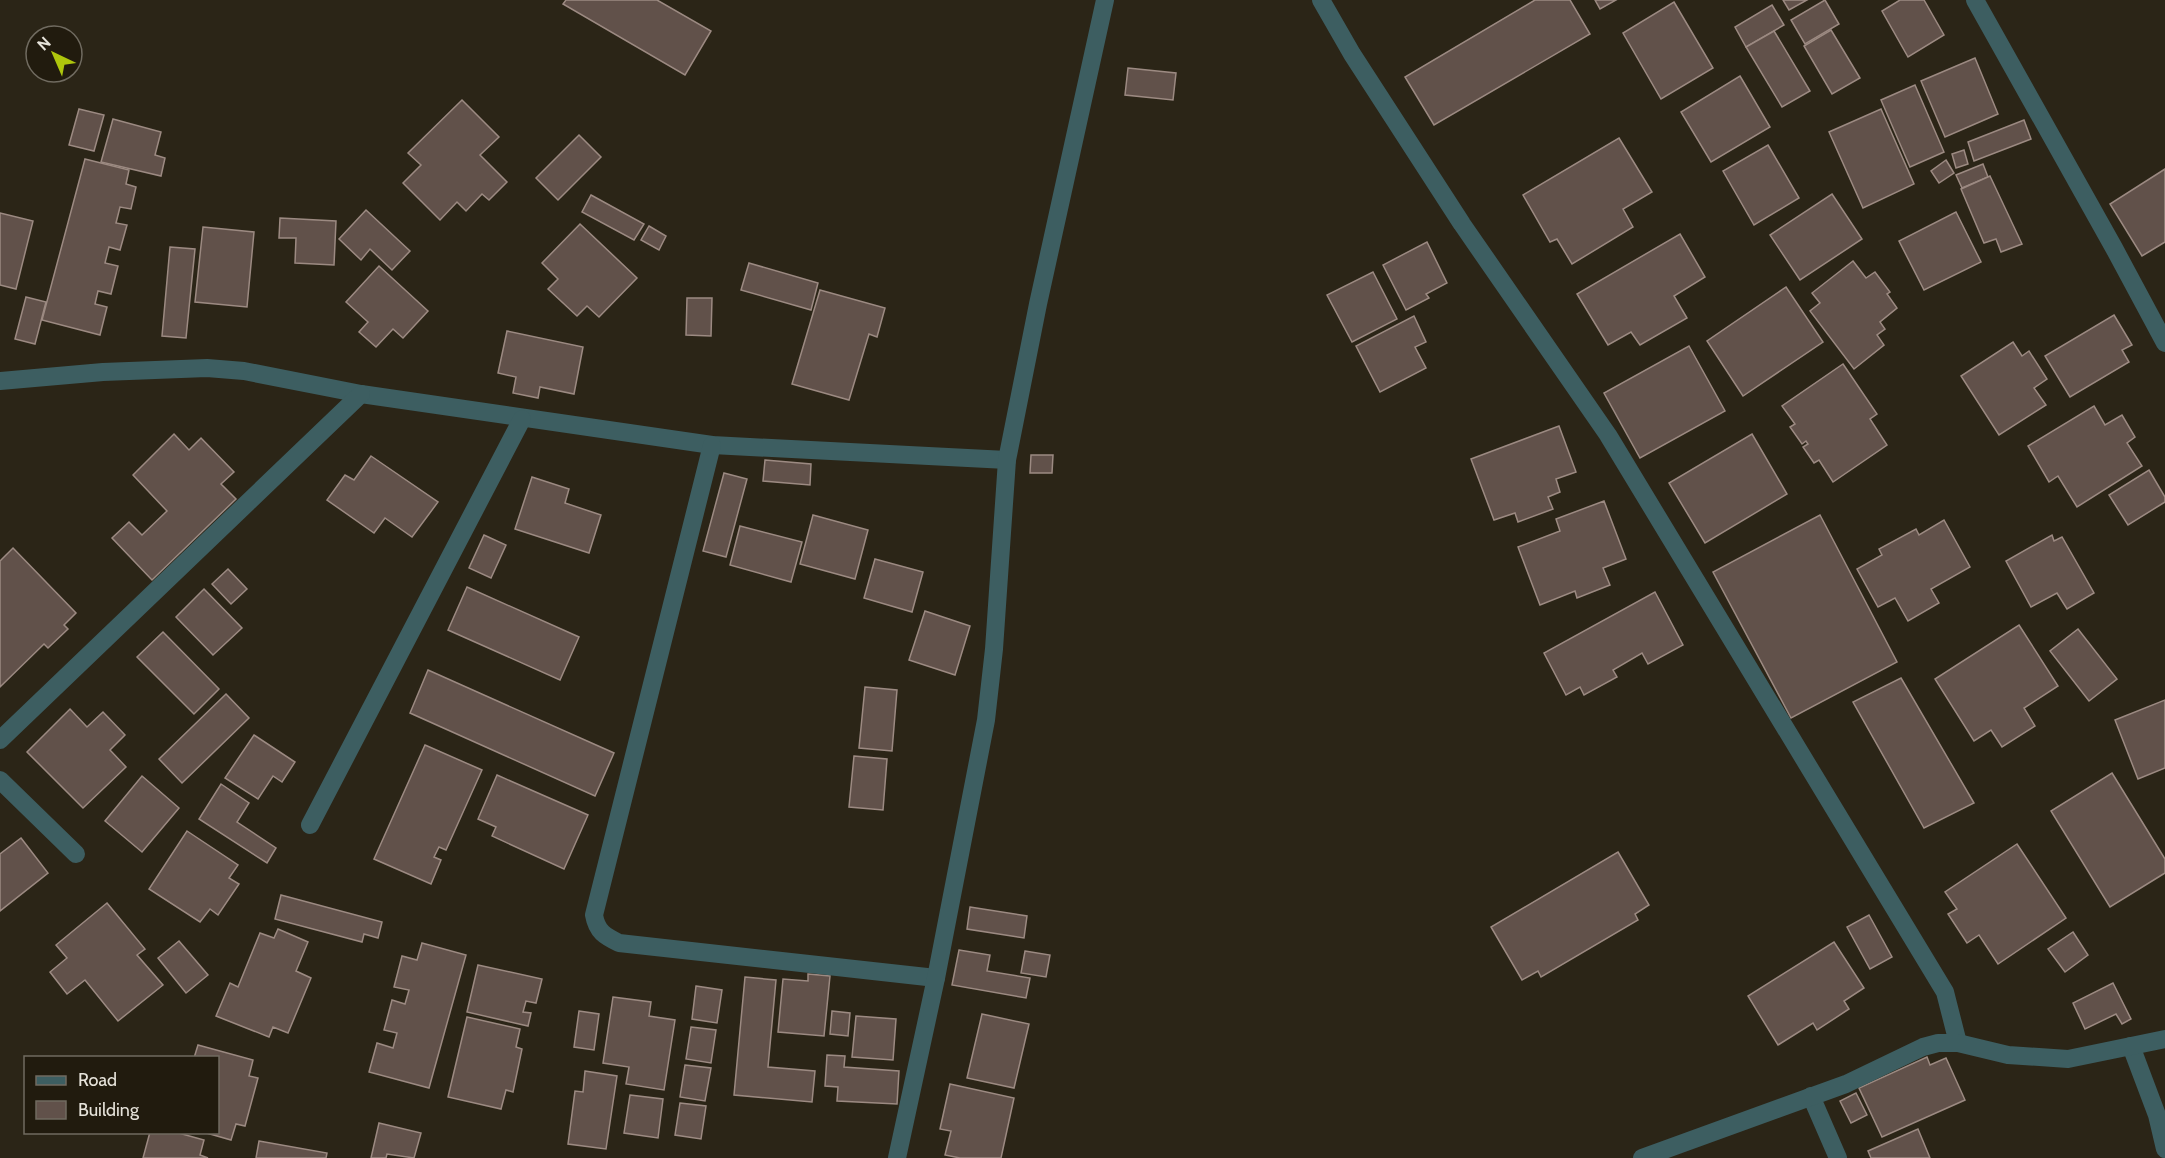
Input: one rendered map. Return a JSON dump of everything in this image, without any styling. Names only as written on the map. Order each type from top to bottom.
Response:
[{"type":"street","points":[[897,1158],[936,978],[986,720],[994,649],[1007,460],[1038,304],[1105,0]]},
{"type":"street","points":[[1321,0],[1352,54],[1462,224],[1608,435],[1945,992],[1958,1043]]},
{"type":"street","points":[[1975,0],[2115,248],[2165,342]]},
{"type":"street","points":[[0,381],[103,372],[207,368],[244,371],[361,394],[522,419],[712,445],[1007,460]]},
{"type":"street","points":[[0,740],[361,394]]},
{"type":"street","points":[[310,825],[522,419]]},
{"type":"street","points":[[712,445],[594,915],[596,926],[602,935],[619,943],[936,978]]},
{"type":"street","points":[[0,780],[76,854]]},
{"type":"street","points":[[1642,1158],[1846,1084],[1923,1047],[1938,1043],[1958,1043],[2008,1055],[2068,1059],[2165,1039]]},
{"type":"street","points":[[2131,1046],[2157,1115],[2165,1149]]},
{"type":"street","points":[[1811,1096],[1838,1158]]},
{"type":"building","points":[[566,0],[657,0],[711,31],[685,75],[563,4]]},
{"type":"building","points":[[1535,0],[1570,0],[1590,34],[1434,125],[1405,77]]},
{"type":"building","points":[[1595,0],[1616,0],[1600,9]]},
{"type":"building","points":[[1783,0],[1807,0],[1789,10]]},
{"type":"building","points":[[1825,0],[1839,24],[1805,44],[1791,20]]},
{"type":"building","points":[[1900,0],[1924,0],[1944,35],[1908,57],[1882,11]]},
{"type":"building","points":[[1674,2],[1713,68],[1661,99],[1623,33]]},
{"type":"building","points":[[1772,5],[1784,25],[1746,47],[1735,27]]},
{"type":"building","points":[[1831,30],[1860,78],[1832,94],[1804,46]]},
{"type":"building","points":[[1774,31],[1810,91],[1782,107],[1746,47]]},
{"type":"building","points":[[1975,58],[1998,114],[1945,137],[1921,81]]},
{"type":"building","points":[[1128,68],[1176,73],[1173,100],[1125,95]]},
{"type":"building","points":[[1740,76],[1770,127],[1711,162],[1681,112]]},
{"type":"building","points":[[1915,85],[1944,152],[1910,167],[1881,100]]},
{"type":"building","points":[[462,100],[499,137],[480,155],[507,182],[489,200],[482,194],[466,211],[457,202],[440,220],[403,183],[421,165],[408,153]]},
{"type":"building","points":[[79,109],[104,115],[94,151],[69,145]]},
{"type":"building","points":[[1881,109],[1914,184],[1863,208],[1829,132]]},
{"type":"building","points":[[113,119],[161,132],[155,155],[165,158],[161,176],[101,162]]},
{"type":"building","points":[[2024,120],[2031,139],[1974,161],[1968,142]]},
{"type":"building","points":[[579,135],[601,157],[558,200],[536,178]]},
{"type":"building","points":[[1619,138],[1652,192],[1623,209],[1633,227],[1572,264],[1557,239],[1550,242],[1523,195]]},
{"type":"building","points":[[1768,145],[1799,198],[1754,225],[1723,171]]},
{"type":"building","points":[[1964,150],[1968,164],[1956,168],[1952,154]]},
{"type":"building","points":[[85,159],[129,170],[126,184],[136,187],[131,209],[120,207],[116,223],[127,225],[120,250],[109,247],[105,263],[118,266],[111,294],[98,291],[95,304],[107,307],[100,335],[42,320]]},
{"type":"building","points":[[1946,160],[1954,173],[1939,183],[1931,171]]},
{"type":"building","points":[[1983,164],[1988,177],[1962,188],[1956,175]]},
{"type":"building","points":[[2165,169],[2165,242],[2142,256],[2110,204]]},
{"type":"building","points":[[1990,176],[2022,244],[2001,252],[1996,239],[1984,243],[1961,189]]},
{"type":"building","points":[[1832,194],[1862,239],[1800,280],[1770,235]]},
{"type":"building","points":[[591,195],[644,224],[634,240],[582,212]]},
{"type":"building","points":[[366,210],[410,251],[392,270],[370,249],[361,260],[339,239]]},
{"type":"building","points":[[1956,212],[1981,262],[1924,290],[1899,241]]},
{"type":"building","points":[[0,213],[33,221],[16,289],[0,285]]},
{"type":"building","points":[[280,218],[336,221],[334,265],[295,263],[296,238],[279,238]]},
{"type":"building","points":[[580,224],[637,278],[599,317],[587,306],[577,316],[548,289],[558,279],[542,263]]},
{"type":"building","points":[[649,226],[666,236],[659,250],[641,240]]},
{"type":"building","points":[[203,227],[254,232],[247,307],[195,302]]},
{"type":"building","points":[[1680,234],[1705,277],[1674,296],[1687,318],[1640,345],[1631,332],[1608,345],[1577,294]]},
{"type":"building","points":[[1427,242],[1447,283],[1426,294],[1429,298],[1406,310],[1383,265]]},
{"type":"building","points":[[170,247],[195,249],[186,338],[162,336]]},
{"type":"building","points":[[1853,261],[1866,278],[1875,272],[1890,292],[1887,294],[1897,308],[1880,322],[1885,329],[1877,335],[1884,345],[1854,369],[1810,311],[1820,303],[1812,293]]},
{"type":"building","points":[[749,263],[818,283],[811,310],[741,290]]},
{"type":"building","points":[[379,266],[428,311],[403,338],[393,329],[376,347],[359,332],[368,322],[346,302]]},
{"type":"building","points":[[1373,272],[1397,319],[1352,342],[1327,295]]},
{"type":"building","points":[[1786,287],[1823,342],[1743,396],[1707,341]]},
{"type":"building","points":[[820,290],[885,308],[877,337],[869,334],[849,400],[792,384]]},
{"type":"building","points":[[26,297],[46,302],[35,344],[15,339]]},
{"type":"building","points":[[687,298],[712,298],[711,336],[686,335]]},
{"type":"building","points":[[2114,315],[2132,345],[2122,350],[2129,362],[2070,397],[2045,356]]},
{"type":"building","points":[[1414,316],[1426,342],[1415,347],[1426,368],[1380,392],[1356,346]]},
{"type":"building","points":[[507,331],[583,347],[574,394],[540,387],[538,398],[513,393],[516,377],[498,373]]},
{"type":"building","points":[[2013,342],[2022,356],[2029,351],[2047,379],[2034,388],[2046,405],[1999,435],[1961,376]]},
{"type":"building","points":[[1689,346],[1725,411],[1640,458],[1604,393]]},
{"type":"building","points":[[1843,364],[1877,414],[1870,419],[1887,445],[1833,482],[1819,460],[1814,463],[1803,447],[1808,444],[1806,441],[1802,444],[1790,427],[1795,424],[1782,406]]},
{"type":"building","points":[[2094,406],[2105,425],[2122,415],[2135,437],[2127,443],[2142,466],[2077,507],[2058,476],[2049,482],[2028,446]]},
{"type":"building","points":[[1559,426],[1576,472],[1556,479],[1560,492],[1548,497],[1553,509],[1518,522],[1515,513],[1494,520],[1471,459]]},
{"type":"building","points":[[174,434],[189,450],[201,438],[234,472],[221,484],[236,499],[152,580],[112,538],[129,522],[142,535],[167,511],[133,475]]},
{"type":"building","points":[[1752,434],[1787,494],[1705,543],[1669,483]]},
{"type":"building","points":[[1031,455],[1053,455],[1052,473],[1030,473]]},
{"type":"building","points":[[371,456],[438,502],[412,537],[385,518],[374,533],[327,500],[345,475],[354,480]]},
{"type":"building","points":[[765,460],[811,464],[810,485],[763,481]]},
{"type":"building","points":[[2149,470],[2165,497],[2165,502],[2128,525],[2109,495]]},
{"type":"building","points":[[724,473],[747,479],[726,557],[703,551]]},
{"type":"building","points":[[532,477],[569,489],[565,503],[601,515],[589,553],[515,529]]},
{"type":"building","points":[[1604,501],[1626,559],[1603,568],[1610,585],[1577,598],[1575,591],[1540,605],[1518,547],[1560,531],[1556,519]]},
{"type":"building","points":[[813,515],[868,530],[855,579],[800,564]]},
{"type":"building","points":[[1820,515],[1897,662],[1791,718],[1713,572]]},
{"type":"building","points":[[1944,520],[1970,567],[1931,589],[1939,603],[1908,621],[1895,598],[1878,607],[1857,569],[1882,555],[1879,549],[1916,529],[1919,535]]},
{"type":"building","points":[[740,526],[802,542],[791,582],[730,565]]},
{"type":"building","points":[[484,535],[506,545],[491,578],[469,568]]},
{"type":"building","points":[[2052,535],[2054,541],[2062,537],[2094,593],[2067,609],[2057,593],[2031,607],[2006,561]]},
{"type":"building","points":[[13,548],[76,613],[64,625],[68,629],[48,648],[44,644],[0,687],[0,561]]},
{"type":"building","points":[[875,559],[923,572],[912,612],[864,598]]},
{"type":"building","points":[[228,569],[247,589],[231,604],[212,584]]},
{"type":"building","points":[[467,587],[579,637],[560,680],[448,630]]},
{"type":"building","points":[[204,589],[242,628],[213,655],[176,617]]},
{"type":"building","points":[[1655,592],[1683,645],[1648,664],[1642,653],[1613,670],[1617,677],[1584,695],[1580,687],[1566,695],[1544,653]]},
{"type":"building","points":[[925,611],[970,626],[955,675],[909,660]]},
{"type":"building","points":[[2019,625],[2058,686],[2024,708],[2035,726],[2002,747],[1991,730],[1974,741],[1935,679]]},
{"type":"building","points":[[2078,629],[2117,679],[2089,701],[2050,651]]},
{"type":"building","points":[[163,632],[219,689],[194,714],[137,657]]},
{"type":"building","points":[[428,670],[614,753],[595,796],[410,713]]},
{"type":"building","points":[[1901,678],[1974,803],[1924,828],[1853,702]]},
{"type":"building","points":[[865,687],[897,690],[892,751],[859,748]]},
{"type":"building","points":[[226,694],[249,718],[182,783],[159,759]]},
{"type":"building","points":[[2165,700],[2165,768],[2138,779],[2115,720]]},
{"type":"building","points":[[70,709],[87,727],[103,712],[125,735],[110,750],[126,767],[83,808],[27,752]]},
{"type":"building","points":[[254,735],[295,762],[282,782],[273,776],[258,799],[225,778]]},
{"type":"building","points":[[425,745],[482,770],[446,850],[439,847],[434,857],[441,860],[431,884],[374,859]]},
{"type":"building","points":[[854,756],[887,759],[883,810],[849,807]]},
{"type":"building","points":[[2112,773],[2165,859],[2165,873],[2110,907],[2051,811]]},
{"type":"building","points":[[497,775],[588,815],[564,869],[492,836],[496,827],[478,819]]},
{"type":"building","points":[[142,776],[179,808],[142,852],[105,821]]},
{"type":"building","points":[[221,784],[249,803],[237,822],[276,848],[267,863],[199,819]]},
{"type":"building","points":[[187,831],[238,865],[229,878],[239,884],[218,915],[210,909],[200,922],[149,889]]},
{"type":"building","points":[[21,838],[48,873],[0,911],[0,854]]},
{"type":"building","points":[[2017,844],[2066,918],[1998,964],[1979,935],[1967,943],[1948,914],[1957,909],[1945,892]]},
{"type":"building","points":[[1618,852],[1649,905],[1635,914],[1638,920],[1541,977],[1538,971],[1522,980],[1491,927]]},
{"type":"building","points":[[281,895],[382,922],[378,938],[364,934],[362,942],[275,919]]},
{"type":"building","points":[[107,903],[145,949],[137,955],[163,985],[118,1021],[85,980],[67,994],[50,972],[67,958],[56,945]]},
{"type":"building","points":[[970,907],[1027,916],[1024,938],[967,929]]},
{"type":"building","points":[[1869,915],[1892,957],[1870,969],[1847,927]]},
{"type":"building","points":[[278,929],[308,942],[296,971],[311,978],[288,1033],[273,1027],[269,1037],[216,1016],[230,983],[238,987],[260,933],[274,938]]},
{"type":"building","points":[[2073,932],[2088,955],[2065,972],[2048,949]]},
{"type":"building","points":[[179,941],[208,975],[186,993],[158,958]]},
{"type":"building","points":[[1834,942],[1864,988],[1844,1001],[1849,1009],[1817,1030],[1813,1023],[1778,1045],[1748,996]]},
{"type":"building","points":[[422,943],[466,955],[429,1088],[369,1072],[377,1043],[393,1048],[397,1033],[384,1030],[392,1000],[405,1004],[409,990],[394,987],[402,956],[417,960]]},
{"type":"building","points":[[959,950],[990,955],[987,971],[1030,978],[1026,998],[952,985]]},
{"type":"building","points":[[1025,951],[1050,955],[1046,977],[1021,973]]},
{"type":"building","points":[[478,965],[542,979],[536,1003],[526,1001],[523,1012],[531,1013],[528,1026],[467,1012]]},
{"type":"building","points":[[808,974],[830,976],[824,1036],[778,1032],[783,979],[808,981]]},
{"type":"building","points":[[745,977],[776,980],[768,1067],[815,1071],[812,1102],[734,1095]]},
{"type":"building","points":[[2113,983],[2131,1019],[2122,1024],[2116,1014],[2085,1029],[2073,1003]]},
{"type":"building","points":[[696,986],[722,990],[717,1023],[692,1019]]},
{"type":"building","points":[[613,997],[651,1002],[649,1016],[675,1020],[664,1090],[626,1084],[629,1067],[603,1063]]},
{"type":"building","points":[[579,1011],[599,1014],[594,1050],[574,1047]]},
{"type":"building","points":[[832,1011],[850,1013],[848,1036],[830,1034]]},
{"type":"building","points":[[982,1014],[1029,1024],[1014,1088],[967,1078]]},
{"type":"building","points":[[856,1016],[896,1019],[893,1060],[852,1057]]},
{"type":"building","points":[[467,1017],[520,1029],[516,1047],[522,1049],[513,1092],[506,1090],[501,1109],[448,1097]]},
{"type":"building","points":[[691,1027],[716,1030],[711,1063],[686,1059]]},
{"type":"building","points":[[198,1045],[253,1060],[249,1076],[258,1078],[245,1126],[236,1124],[231,1140],[210,1134],[219,1134],[219,1056],[195,1056]]},
{"type":"building","points":[[827,1055],[845,1056],[844,1067],[899,1071],[897,1104],[837,1101],[838,1087],[825,1086]]},
{"type":"building","points":[[1927,1057],[1930,1065],[1946,1058],[1965,1100],[1882,1137],[1859,1088]]},
{"type":"building","points":[[685,1065],[711,1068],[705,1101],[680,1097]]},
{"type":"building","points":[[585,1071],[617,1076],[606,1149],[568,1144],[575,1091],[583,1092]]},
{"type":"building","points":[[950,1084],[1014,1098],[1001,1158],[960,1158],[945,1155],[951,1131],[940,1129]]},
{"type":"building","points":[[1856,1093],[1867,1115],[1851,1123],[1840,1101]]},
{"type":"building","points":[[630,1095],[663,1099],[658,1138],[624,1133]]},
{"type":"building","points":[[680,1103],[706,1106],[701,1139],[675,1135]]},
{"type":"building","points":[[379,1123],[421,1133],[414,1158],[387,1154],[386,1158],[371,1158]]},
{"type":"building","points":[[1918,1129],[1930,1158],[1871,1158],[1868,1151]]},
{"type":"building","points":[[149,1134],[182,1134],[204,1140],[200,1155],[208,1158],[143,1158]]},
{"type":"building","points":[[259,1141],[327,1153],[326,1158],[256,1158]]}]
